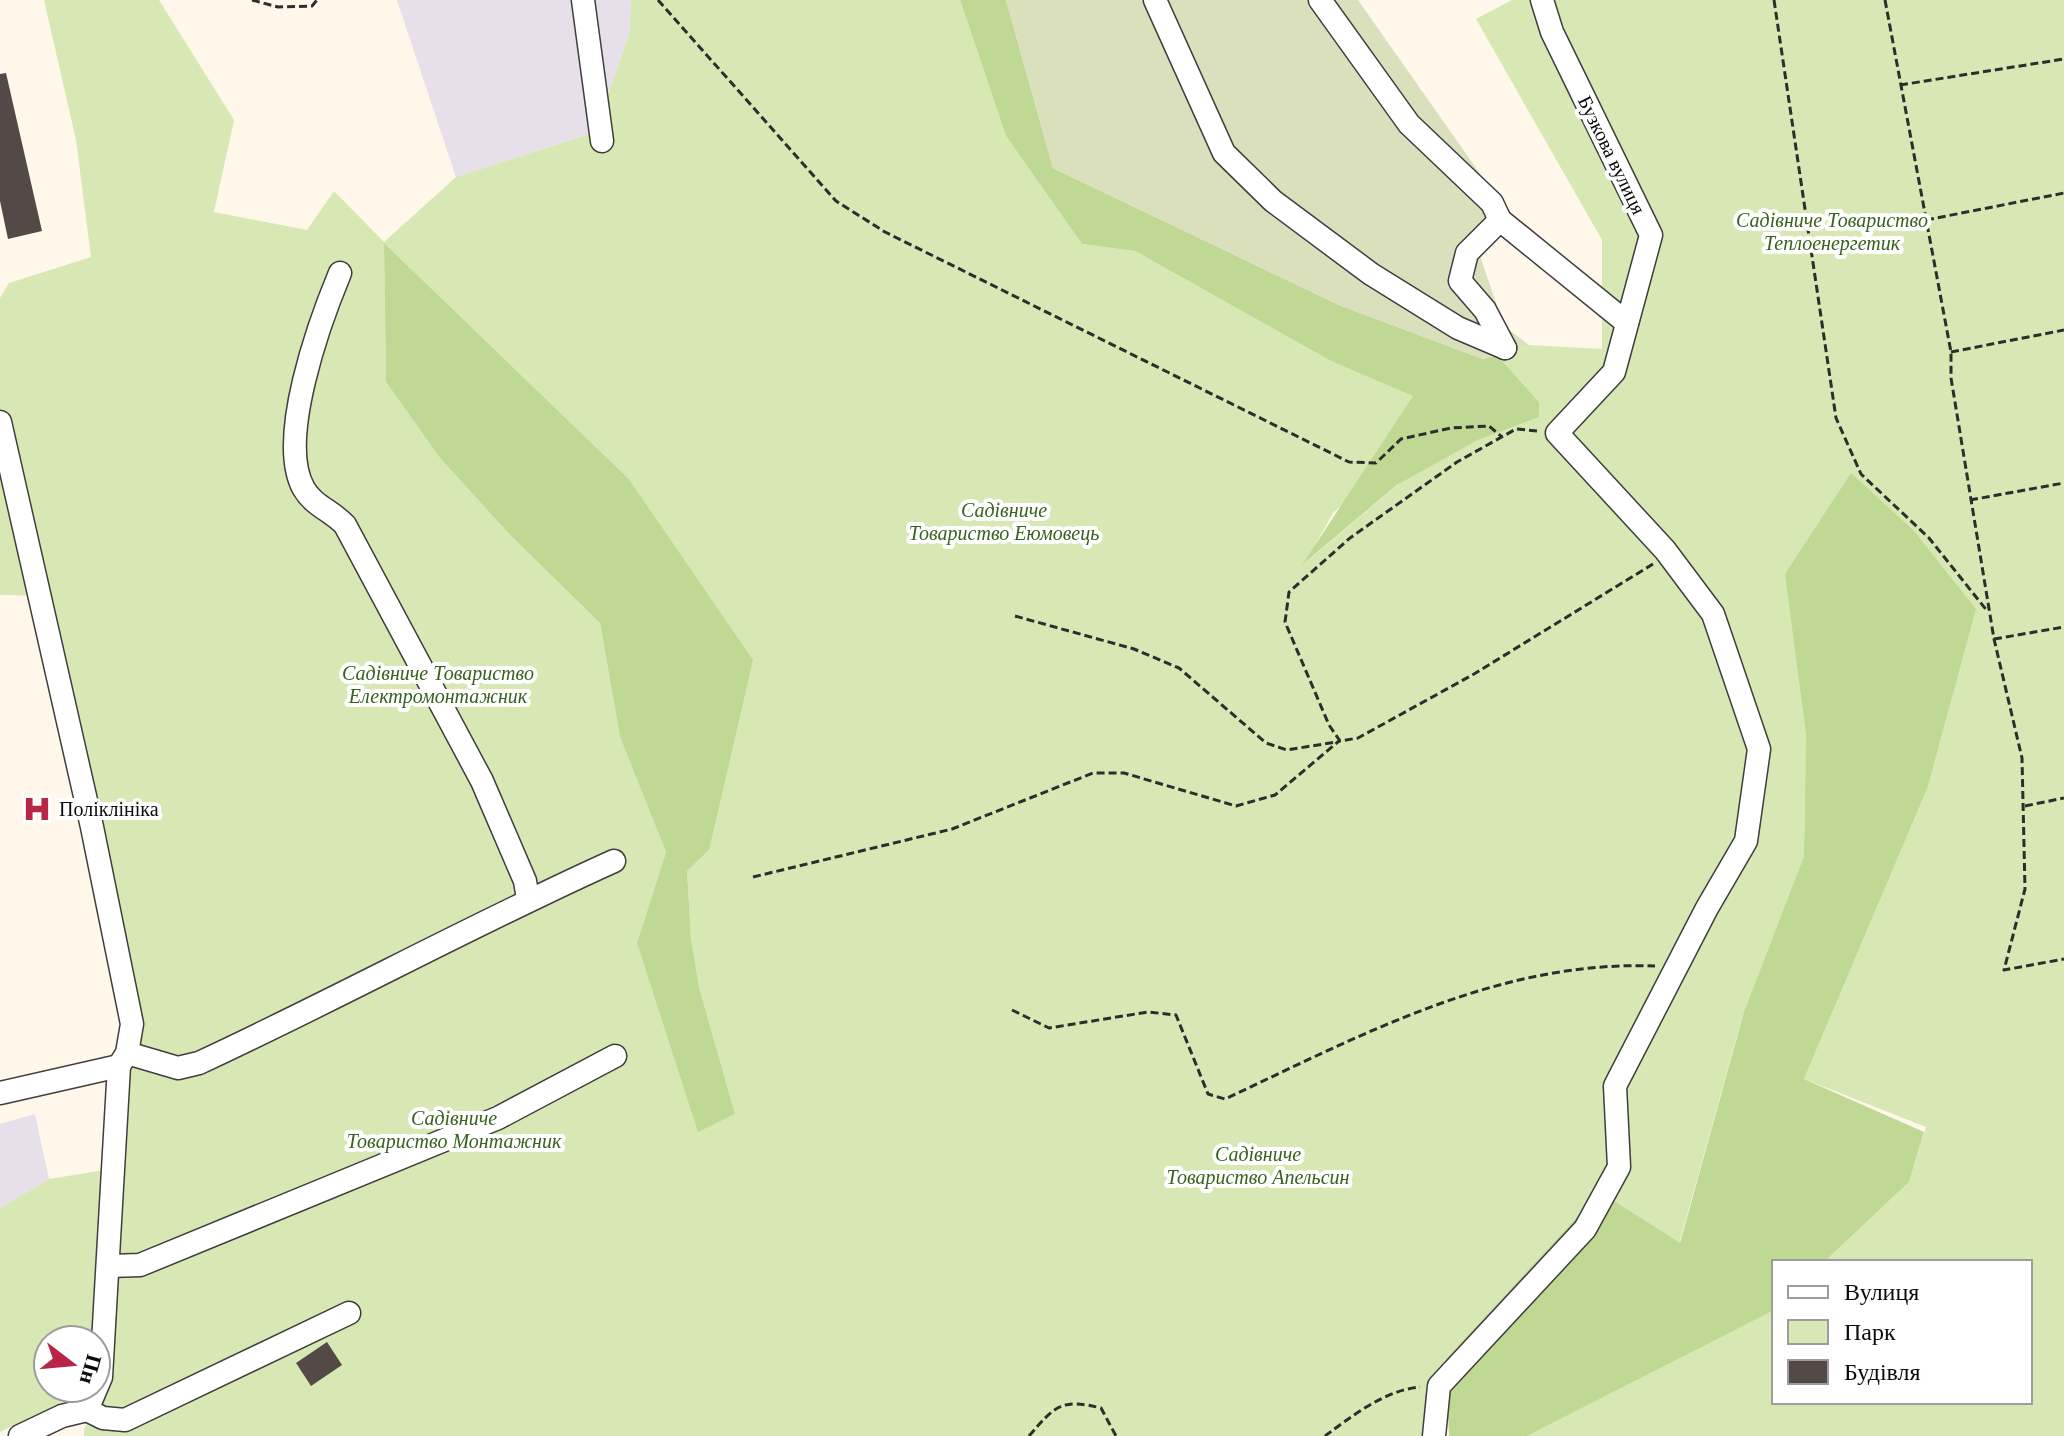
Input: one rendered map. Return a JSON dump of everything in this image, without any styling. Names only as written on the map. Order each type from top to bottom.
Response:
[{"type":"street","points":[[583,0],[602,141]]},
{"type":"street","points":[[1155,0],[1224,153],[1273,201],[1371,274],[1458,328],[1505,348],[1485,310],[1460,281],[1467,253],[1500,220]]},
{"type":"street","points":[[1320,0],[1409,124],[1492,203],[1500,220],[1627,323]]},
{"type":"street","name":"Бузкова вулиця","points":[[1542,0],[1552,32],[1651,235],[1614,372],[1557,433]]},
{"type":"street","points":[[340,273],[314,338],[296,431],[296,468],[304,488],[316,504],[333,512],[345,525],[482,781],[522,872],[528,899]]},
{"type":"street","points":[[0,422],[92,827],[132,1024],[123,1060],[101,1377],[87,1410]]},
{"type":"street","points":[[1434,1436],[1439,1386],[1585,1229],[1619,1167],[1615,1086],[1746,841],[1759,749],[1713,614],[1668,556],[1557,433]]},
{"type":"street","points":[[0,1093],[123,1060],[178,1068],[199,1063],[333,1000],[528,899],[614,861]]},
{"type":"street","points":[[110,1266],[140,1265],[498,1118],[615,1056]]},
{"type":"street","points":[[20,1436],[62,1416],[87,1410],[103,1418],[125,1420],[349,1313]]},
{"type":"path","points":[[252,0],[278,7],[312,6],[317,0]]},
{"type":"path","points":[[658,0],[836,201],[885,232],[1349,462],[1376,463],[1401,439],[1451,428],[1489,426],[1502,437]]},
{"type":"path","points":[[1774,0],[1836,418],[1861,474],[1929,538],[1990,615]]},
{"type":"path","points":[[1885,0],[1951,352],[1951,378],[1994,639],[2022,758],[2025,889],[2004,970],[2064,959]]},
{"type":"path","points":[[1900,85],[2064,59]]},
{"type":"path","points":[[1925,220],[2064,193]]},
{"type":"path","points":[[1951,352],[2064,330]]},
{"type":"path","points":[[1340,741],[1329,725],[1285,622],[1289,592],[1350,538],[1457,462],[1516,429],[1557,433]]},
{"type":"path","points":[[1970,500],[2064,483]]},
{"type":"path","points":[[1015,616],[1134,649],[1179,668],[1266,743],[1287,750],[1358,738],[1474,674],[1668,556]]},
{"type":"path","points":[[1994,639],[2064,627]]},
{"type":"path","points":[[753,877],[952,829],[1093,773],[1124,773],[1236,806],[1275,795],[1340,741]]},
{"type":"path","points":[[2025,806],[2064,798]]},
{"type":"path","points":[[1012,1010],[1049,1028],[1148,1012],[1176,1015],[1208,1094],[1225,1099],[1409,1013],[1502,982],[1622,965],[1676,967]]},
{"type":"path","points":[[1325,1436],[1355,1414],[1405,1389],[1439,1386]]},
{"type":"path","points":[[1029,1436],[1051,1411],[1075,1401],[1101,1408],[1116,1436]]},
{"type":"shaded area","points":[[397,0],[631,0],[629,34],[595,132],[456,177]]},
{"type":"shaded area","points":[[35,1114],[49,1179],[0,1208],[0,1124]]},
{"type":"green space","points":[[44,0],[159,0],[234,120],[214,212],[307,230],[334,191],[384,242],[456,177],[595,132],[629,34],[631,0],[960,0],[1006,136],[1082,244],[1135,251],[1331,361],[1414,396],[1345,502],[1333,513],[1305,563],[1400,483],[1478,440],[1539,417],[1539,402],[1497,355],[1529,345],[1602,349],[1602,240],[1476,19],[1512,0],[2064,0],[2064,1436],[1527,1436],[1772,1310],[1772,1404],[2032,1404],[2032,1260],[1826,1260],[1909,1182],[1926,1127],[1804,1079],[1927,789],[1806,734],[1804,856],[1742,1018],[1679,1244],[1600,1192],[1445,1360],[1426,1436],[84,1436],[84,1429],[100,1404],[112,1404],[112,1324],[32,1324],[32,1404],[58,1404],[0,1432],[0,1208],[49,1179],[124,1167],[127,1063],[140,1047],[49,596],[0,595],[0,298],[9,283],[91,257],[76,140]],"holes":[[[384,243],[628,478],[709,850],[687,871],[691,938],[699,987],[735,1114],[699,1131],[637,943],[666,852],[620,737],[600,623],[511,536],[440,458],[386,382]]]},
{"type":"green space","points":[[960,0],[1006,0],[1053,168],[1339,305],[1483,359],[1497,355],[1539,402],[1539,417],[1478,440],[1397,485],[1302,565],[1413,396],[1331,361],[1135,251],[1082,244],[1006,136]]},
{"type":"green space","points":[[1006,0],[1358,0],[1509,215],[1480,256],[1504,326],[1529,345],[1483,359],[1339,305],[1053,168]]},
{"type":"green space","points":[[384,243],[628,478],[753,660],[709,850],[687,871],[691,938],[699,987],[735,1114],[698,1132],[637,943],[666,852],[620,737],[600,623],[511,536],[440,458],[386,382]]},
{"type":"green space","points":[[1851,473],[1913,530],[1976,609],[1927,789],[1804,1079],[1924,1132],[1909,1182],[1826,1260],[1772,1260],[1772,1311],[1527,1436],[1449,1436],[1445,1360],[1600,1192],[1680,1243],[1744,1012],[1804,856],[1806,734],[1785,574]]},
{"type":"building","points":[[6,73],[42,231],[8,239],[0,201],[0,74]]},
{"type":"building","points":[[327,1342],[342,1365],[311,1386],[296,1363]]},
{"type":"place","name":"Поліклініка","points":[[37,809]]},
{"type":"park label","name":"Садівниче Товариство Теплоенергетик","points":[[1832,232]]},
{"type":"park label","name":"Садівниче Товариство Еюмовець","points":[[1004,522]]},
{"type":"park label","name":"Садівниче Товариство Електромонтажник","points":[[438,684]]},
{"type":"park label","name":"Садівниче Товариство Монтажник","points":[[454,1130]]},
{"type":"park label","name":"Садівниче Товариство Апельсин","points":[[1258,1166]]}]
